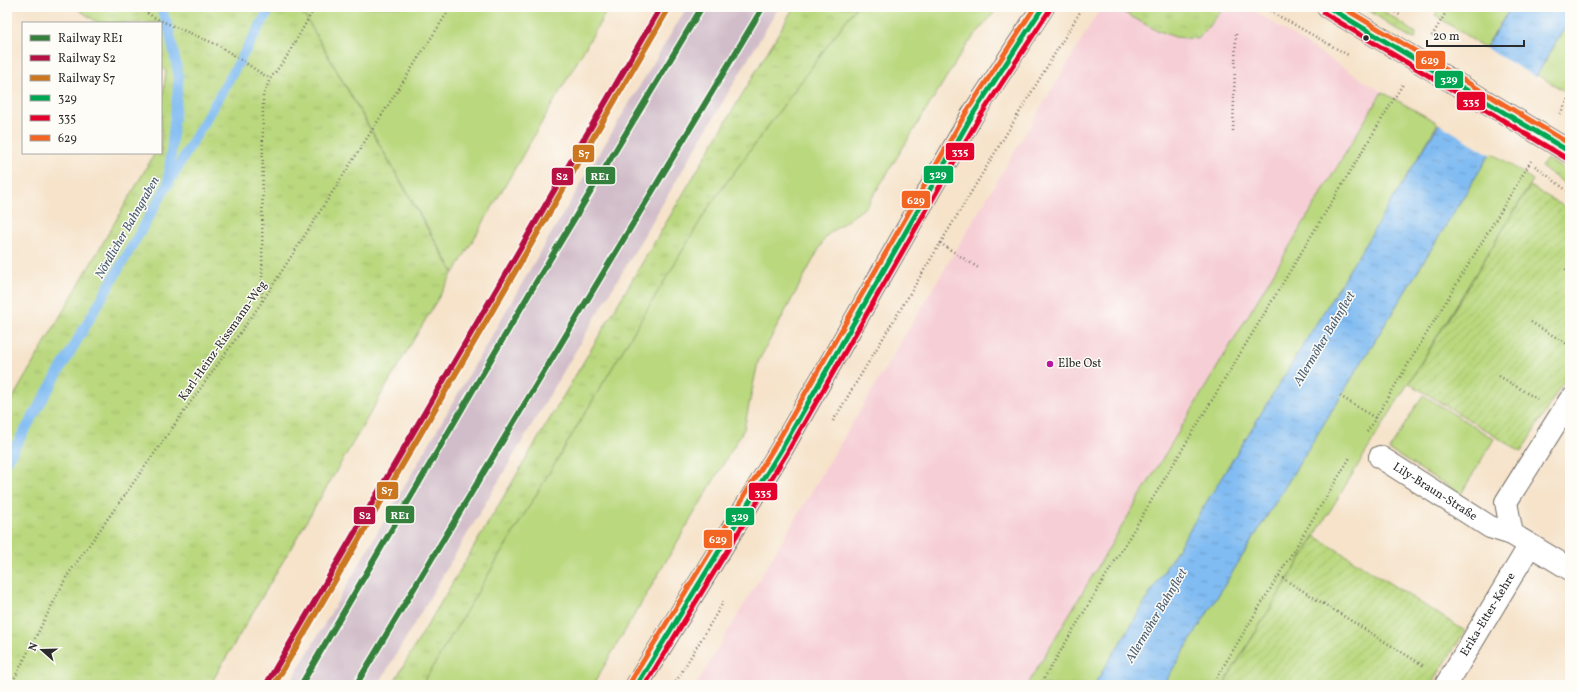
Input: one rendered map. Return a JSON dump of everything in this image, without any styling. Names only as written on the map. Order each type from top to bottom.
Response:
[{"type":"street","points":[[637,685],[781,450],[973,114],[1043,7]]},
{"type":"street","points":[[1328,7],[1570,152]]},
{"type":"street","name":"Lily-Braun-Straße","points":[[1490,526],[1566,407]]},
{"type":"street","name":"Lily-Braun-Straße","points":[[1380,457],[1490,526],[1521,540],[1570,569]]},
{"type":"street","points":[[1506,502],[1521,540]]},
{"type":"street","name":"Erika-Etter-Kehre","points":[[1446,685],[1521,540]]},
{"type":"path","points":[[137,7],[156,19],[218,45],[270,79]]},
{"type":"path","points":[[262,302],[263,96],[270,79],[286,58],[315,7]]},
{"type":"path","name":"Karl-Heinz-Rissmann-Weg","points":[[11,685],[67,576],[262,302],[452,7]]},
{"type":"path","points":[[830,425],[1083,7]]},
{"type":"path","points":[[1263,7],[1354,58]]},
{"type":"path","points":[[1431,38],[1449,7]]},
{"type":"path","points":[[1233,131],[1236,33]]},
{"type":"path","points":[[1040,685],[1395,98],[1402,85],[1395,81]]},
{"type":"path","points":[[1559,114],[1570,96]]},
{"type":"path","points":[[1363,437],[1530,163],[1570,193]]},
{"type":"path","points":[[940,243],[980,269]]},
{"type":"path","points":[[1565,269],[1570,272]]},
{"type":"path","points":[[1531,322],[1570,346]]},
{"type":"path","points":[[1499,376],[1566,407]]},
{"type":"path","points":[[1340,396],[1375,418]]},
{"type":"path","points":[[1212,685],[1355,450]]},
{"type":"path","points":[[1279,576],[1425,667]]},
{"type":"path","points":[[674,685],[728,594]]},
{"type":"shaded area","points":[[687,7],[779,7],[378,685],[289,685],[539,254]]},
{"type":"shaded area","points":[[1101,7],[1248,7],[1382,92],[1027,685],[696,685]]},
{"type":"green space","points":[[75,7],[300,7],[453,273],[210,685],[7,685],[7,408],[154,154],[162,154],[162,102],[166,71],[162,68],[162,22],[97,22]]},
{"type":"green space","points":[[300,7],[609,7],[454,273]]},
{"type":"green space","points":[[794,7],[856,7],[710,205],[422,685],[392,685]]},
{"type":"green space","points":[[856,7],[999,7],[965,47],[867,206],[826,236],[758,362],[744,429],[593,685],[422,685],[710,205]]},
{"type":"green space","points":[[1114,7],[1225,7],[1198,39],[1175,37],[1154,29]]},
{"type":"green space","points":[[1364,7],[1378,7],[1416,33],[1415,39],[1408,37]]},
{"type":"green space","points":[[1440,7],[1511,7],[1485,48],[1435,15]]},
{"type":"green space","points":[[1570,19],[1570,94],[1537,75]]},
{"type":"green space","points":[[1382,92],[1438,123],[1406,179],[1094,685],[1027,685]]},
{"type":"green space","points":[[1491,152],[1533,180],[1223,685],[1163,685]]},
{"type":"green space","points":[[1547,159],[1570,173],[1570,187],[1541,167]]},
{"type":"green space","points":[[1530,186],[1570,210],[1570,371],[1521,452],[1409,383]]},
{"type":"green space","points":[[1423,395],[1494,439],[1461,494],[1389,450]]},
{"type":"green space","points":[[1315,536],[1465,631],[1431,685],[1223,685]]},
{"type":"water","name":"Allermöher Bahnfleet","points":[[1511,7],[1570,7],[1570,19],[1491,152],[1163,685],[1094,685]]},
{"type":"pier","points":[[1484,47],[1537,78],[1491,155],[1436,122],[1441,108]]},
{"type":"waterway","points":[[160,7],[168,25],[179,77],[168,181]]},
{"type":"waterway","name":"Nördlicher Bahngraben","points":[[7,461],[271,7]]},
{"type":"rail line","name":"S2","points":[[266,685],[661,7]]},
{"type":"rail line","name":"RE1","points":[[301,685],[532,289],[702,7]]},
{"type":"rail line","name":"RE1","points":[[356,685],[763,7]]},
{"type":"rail line","name":"S7","points":[[274,685],[667,11]]},
{"type":"transit line","name":"629","points":[[631,681],[775,446],[967,111],[1035,7]]},
{"type":"transit line","name":"329","points":[[637,685],[781,450],[973,114],[1043,7]]},
{"type":"transit line","name":"329","points":[[1328,7],[1570,152]]},
{"type":"transit line","name":"629","points":[[1342,7],[1570,144]]},
{"type":"transit line","name":"335","points":[[645,685],[787,453],[979,118],[1049,11]]},
{"type":"transit line","name":"335","points":[[1324,13],[1566,158]]},
{"type":"place","name":"Elbe Ost","points":[[1050,364]]}]
